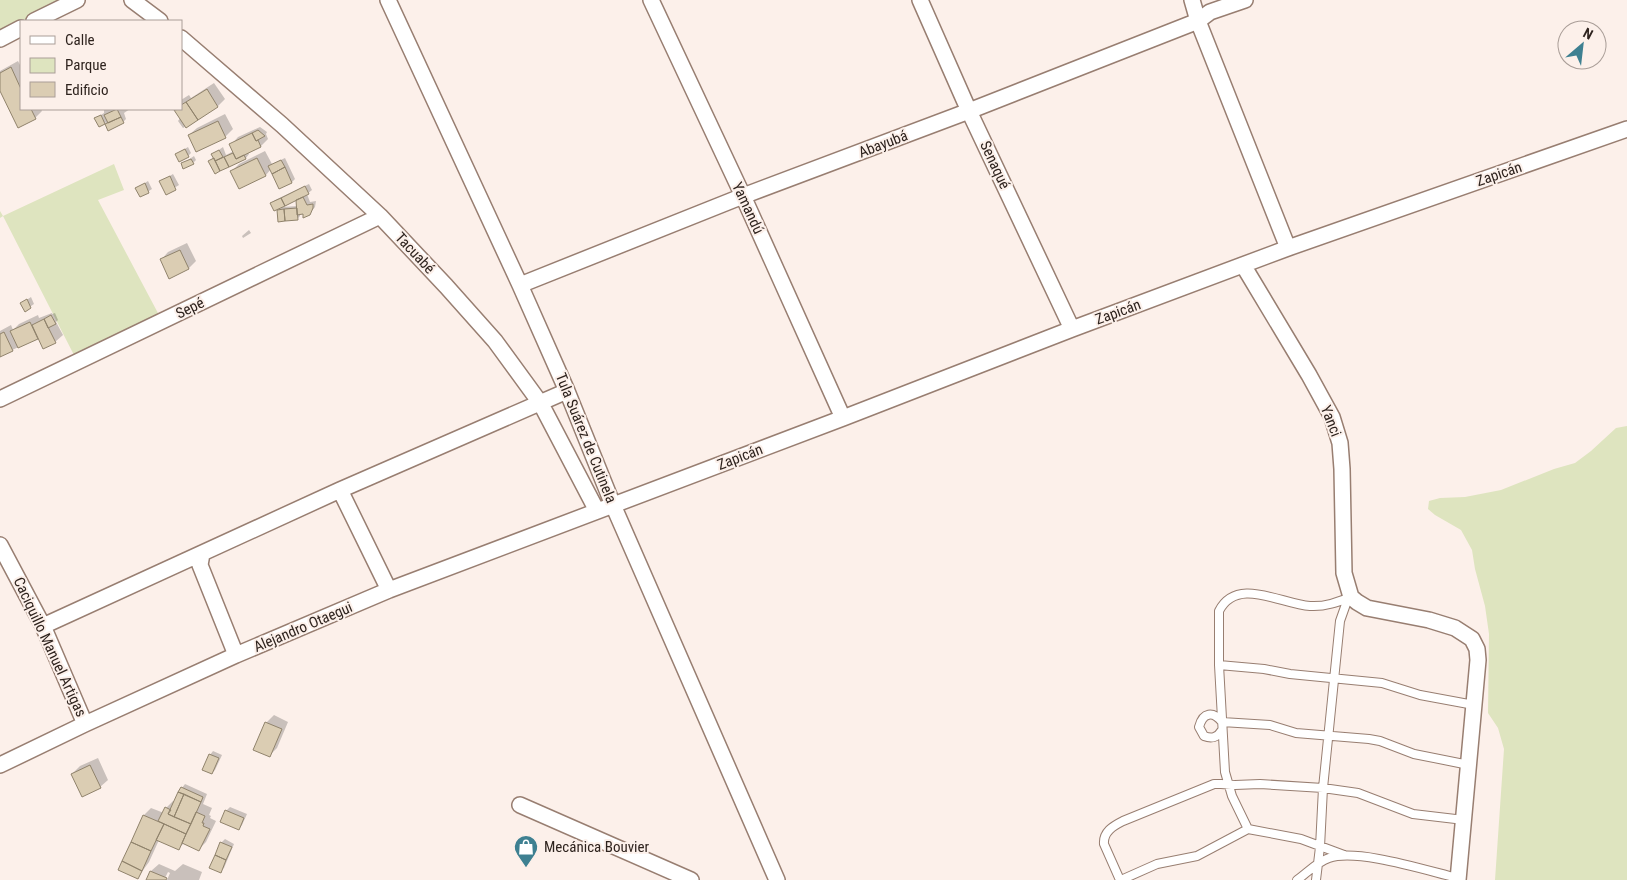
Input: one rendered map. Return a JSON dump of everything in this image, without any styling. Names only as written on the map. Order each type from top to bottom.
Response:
[{"type":"street","points":[[36,20],[77,0]]},
{"type":"street","points":[[132,0],[159,20]]},
{"type":"street","name":"Tula Suárez de Cutinela","points":[[388,0],[567,391],[613,505],[777,880]]},
{"type":"street","name":"Yamandú","points":[[651,0],[743,196],[843,418]]},
{"type":"street","name":"Senaqué","points":[[920,0],[969,111],[1072,329]]},
{"type":"street","points":[[1192,0],[1198,21],[1288,248]]},
{"type":"street","name":"Abayubá","points":[[520,285],[743,196],[969,111],[1198,21],[1210,12],[1244,0]]},
{"type":"street","points":[[0,38],[20,28]]},
{"type":"street","name":"Tacuabé","points":[[182,39],[282,126],[380,216],[495,341],[541,404],[597,511]]},
{"type":"street","name":"Zapicán","points":[[613,505],[1288,248],[1627,129]]},
{"type":"street","name":"Sepé","points":[[0,399],[380,216]]},
{"type":"street","name":"Yanci","points":[[1243,265],[1309,374],[1332,417],[1340,443],[1344,573],[1351,597]]},
{"type":"street","points":[[43,626],[340,490],[541,404],[567,391]]},
{"type":"street","points":[[340,490],[389,590]]},
{"type":"street","name":"Alejandro Otaegui","points":[[0,765],[236,655],[389,590],[613,505]]},
{"type":"street","name":"Caciquillo Manuel Artigas","points":[[0,545],[43,626],[85,724]]},
{"type":"street","points":[[202,554],[200,564],[236,655]]},
{"type":"street","points":[[1351,597],[1367,608],[1430,620],[1455,628],[1472,640],[1477,650],[1478,660],[1458,879]]},
{"type":"street","points":[[520,805],[691,880]]},
{"type":"lane","points":[[1248,829],[1236,806],[1225,772],[1219,611],[1229,598],[1246,593],[1312,606],[1324,606],[1351,597]]},
{"type":"lane","points":[[1316,880],[1333,677],[1340,621],[1346,604],[1351,597]]},
{"type":"lane","points":[[1220,664],[1290,674],[1382,683],[1420,695],[1474,705]]},
{"type":"lane","points":[[1222,726],[1270,726],[1296,733],[1380,741],[1414,754],[1469,765]]},
{"type":"lane","points":[[1458,879],[1374,858],[1344,855],[1301,839],[1248,829],[1229,841],[1197,856],[1157,864],[1120,880],[1104,844],[1104,839],[1110,830],[1123,820],[1214,784],[1242,786],[1260,784],[1323,788],[1358,793],[1413,814],[1464,820]]},
{"type":"lane","points":[[1297,880],[1326,859],[1344,855]]},
{"type":"green space","points":[[0,0],[64,0],[24,20],[20,20],[20,22],[0,32]]},
{"type":"green space","points":[[114,164],[124,190],[98,200],[159,315],[75,357],[3,216]]},
{"type":"green space","points":[[1627,426],[1627,880],[1495,880],[1504,749],[1498,728],[1488,713],[1489,634],[1485,606],[1472,550],[1461,530],[1428,509],[1429,501],[1501,490],[1554,469],[1575,463],[1616,428]]},
{"type":"building","points":[[11,67],[20,87],[20,110],[32,110],[36,119],[18,128],[0,91],[0,73]]},
{"type":"building","points":[[207,89],[218,107],[198,120],[186,102]]},
{"type":"building","points":[[186,102],[198,120],[186,128],[174,110],[182,110],[182,104]]},
{"type":"building","points":[[118,110],[121,117],[108,123],[104,115]]},
{"type":"building","points":[[101,115],[105,124],[99,127],[94,118]]},
{"type":"building","points":[[121,117],[124,123],[108,131],[105,124]]},
{"type":"building","points":[[218,121],[226,138],[196,152],[188,135]]},
{"type":"building","points":[[258,130],[265,136],[256,141],[252,133]]},
{"type":"building","points":[[252,133],[261,147],[236,159],[229,144]]},
{"type":"building","points":[[185,149],[189,157],[179,162],[175,154]]},
{"type":"building","points":[[219,150],[223,157],[215,161],[211,154]]},
{"type":"building","points":[[233,153],[236,159],[244,155],[246,159],[229,167],[224,157]]},
{"type":"building","points":[[224,157],[229,167],[220,171],[215,161]]},
{"type":"building","points":[[214,158],[220,171],[215,174],[208,161]]},
{"type":"building","points":[[257,158],[266,176],[239,189],[230,171]]},
{"type":"building","points":[[191,159],[194,164],[183,169],[181,163]]},
{"type":"building","points":[[281,160],[285,167],[272,174],[268,166]]},
{"type":"building","points":[[285,167],[292,183],[279,189],[272,174]]},
{"type":"building","points":[[170,176],[176,190],[166,195],[159,181]]},
{"type":"building","points":[[145,183],[149,193],[140,197],[135,188]]},
{"type":"building","points":[[305,186],[309,194],[285,206],[281,198]]},
{"type":"building","points":[[303,197],[307,205],[313,204],[313,208],[310,215],[303,218],[303,214],[297,215],[296,200]]},
{"type":"building","points":[[281,198],[285,206],[274,211],[270,203]]},
{"type":"building","points":[[297,208],[298,220],[285,221],[284,209]]},
{"type":"building","points":[[284,209],[285,221],[278,222],[277,210]]},
{"type":"building","points":[[180,250],[189,269],[169,279],[160,259]]},
{"type":"building","points":[[27,299],[31,308],[25,312],[20,303]]},
{"type":"building","points":[[51,315],[56,324],[48,328],[44,319]]},
{"type":"building","points":[[44,319],[56,343],[43,349],[32,325]]},
{"type":"building","points":[[30,322],[38,339],[18,348],[10,331]]},
{"type":"building","points":[[4,332],[13,351],[0,357],[0,334]]},
{"type":"building","points":[[265,722],[282,729],[270,757],[253,750]]},
{"type":"building","points":[[209,754],[219,758],[212,774],[202,770]]},
{"type":"building","points":[[90,765],[101,788],[82,797],[71,774]]},
{"type":"building","points":[[181,787],[203,797],[201,802],[178,792]]},
{"type":"building","points":[[178,792],[184,794],[174,817],[168,814]]},
{"type":"building","points":[[184,794],[201,802],[191,824],[174,817]]},
{"type":"building","points":[[165,807],[171,810],[168,814],[191,824],[186,834],[158,821]]},
{"type":"building","points":[[225,810],[244,818],[239,830],[220,822]]},
{"type":"building","points":[[196,812],[205,816],[202,823],[204,823],[203,826],[210,829],[199,851],[182,843]]},
{"type":"building","points":[[143,815],[164,824],[151,851],[131,842]]},
{"type":"building","points":[[164,824],[186,834],[179,850],[156,840]]},
{"type":"building","points":[[131,842],[151,851],[142,871],[122,861]]},
{"type":"building","points":[[220,842],[232,847],[226,860],[215,855]]},
{"type":"building","points":[[215,855],[226,860],[221,873],[209,868]]},
{"type":"building","points":[[122,861],[142,871],[138,879],[118,870]]},
{"type":"building","points":[[150,871],[167,878],[166,880],[146,880]]},
{"type":"place","name":"Mecánica Bouvier","points":[[526,868]]}]
